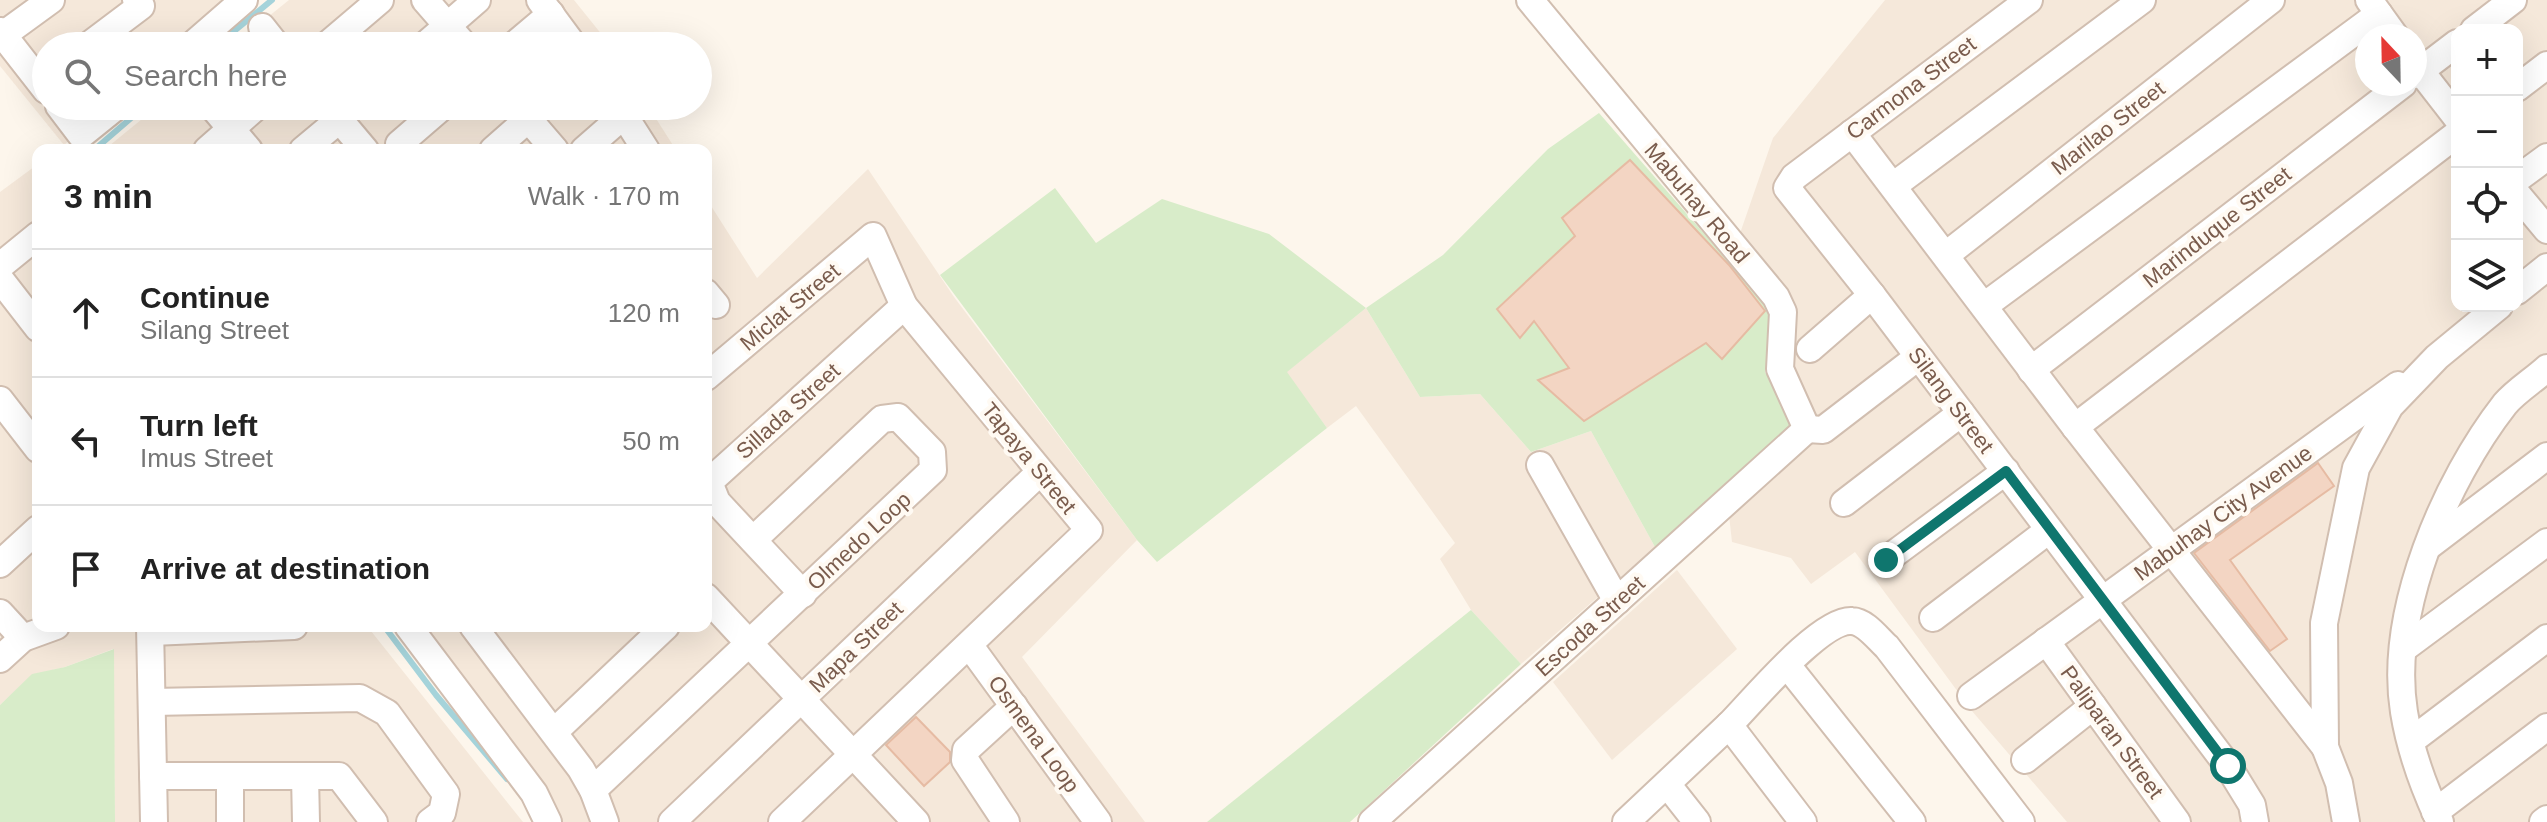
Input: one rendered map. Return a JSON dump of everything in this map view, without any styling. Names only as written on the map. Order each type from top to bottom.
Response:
[{"type":"street","points":[[32,69],[2,33],[51,0]]},
{"type":"street","points":[[107,32],[141,6],[136,0]]},
{"type":"street","points":[[207,32],[244,0]]},
{"type":"street","points":[[342,32],[380,0]]},
{"type":"street","points":[[425,0],[452,32]]},
{"type":"street","points":[[440,32],[477,0]]},
{"type":"street","name":"Mabuhay Road","points":[[1530,0],[1776,297],[1783,312],[1780,369],[1807,429]]},
{"type":"street","name":"Carmona Street","points":[[1794,177],[2029,0]]},
{"type":"street","points":[[1893,186],[2142,0]]},
{"type":"street","name":"Marilao Street","points":[[1946,255],[2271,0]]},
{"type":"street","points":[[2482,24],[2513,0]]},
{"type":"street","points":[[524,32],[545,7],[564,32]]},
{"type":"street","points":[[1984,306],[2374,7],[2386,24]]},
{"type":"street","name":"Marinduque Street","points":[[2427,63],[2451,47]]},
{"type":"street","points":[[2523,83],[2547,65]]},
{"type":"street","points":[[2427,87],[2451,112]]},
{"type":"street","name":"Marinduque Street","points":[[2031,370],[2383,96]]},
{"type":"street","points":[[70,120],[81,135],[100,120]]},
{"type":"street","points":[[224,120],[244,144]]},
{"type":"street","points":[[214,144],[241,120]]},
{"type":"street","points":[[308,144],[327,120]]},
{"type":"street","points":[[339,120],[360,144]]},
{"type":"street","points":[[399,144],[427,120]]},
{"type":"street","points":[[498,144],[520,120]]},
{"type":"street","points":[[536,120],[551,144]]},
{"type":"street","points":[[590,144],[612,120]]},
{"type":"street","points":[[627,120],[642,144]]},
{"type":"street","points":[[1852,133],[2031,370],[2325,747]]},
{"type":"street","points":[[2075,427],[2451,139]]},
{"type":"street","points":[[2523,175],[2547,157]]},
{"type":"street","name":"Silang Street","points":[[1794,177],[1787,188],[1872,295],[2228,766],[2252,805],[2255,822]]},
{"type":"street","points":[[2523,201],[2547,230]]},
{"type":"street","name":"Tapaya Street","points":[[782,822],[1089,530],[904,306],[873,236]]},
{"type":"street","name":"Miclat Street","points":[[712,372],[873,236]]},
{"type":"street","points":[[0,266],[32,240]]},
{"type":"street","points":[[2523,286],[2547,267]]},
{"type":"street","points":[[0,279],[32,320]]},
{"type":"street","points":[[1810,349],[1872,295]]},
{"type":"street","name":"Sillada Street","points":[[712,479],[904,306]]},
{"type":"street","name":"Mabuhay City Avenue","points":[[1971,696],[2437,357],[2492,312]]},
{"type":"street","points":[[1807,429],[1823,430],[1918,357]]},
{"type":"street","name":"Mabuhay City Avenue","points":[[2346,822],[2339,783],[2325,747],[2324,623],[2356,468],[2390,406],[2437,357]]},
{"type":"street","points":[[2547,368],[2507,402],[2453,484],[2427,548],[2403,649],[2404,709],[2411,741],[2438,817],[2547,727]]},
{"type":"street","points":[[0,400],[32,441]]},
{"type":"street","points":[[1844,503],[1961,413]]},
{"type":"street","name":"Olmedo Loop","points":[[593,790],[933,470],[932,452],[898,417],[882,419],[753,540]]},
{"type":"street","name":"Escoda Street","points":[[1372,822],[1807,429]]},
{"type":"street","points":[[2427,548],[2547,456]]},
{"type":"street","points":[[1540,465],[1617,601]]},
{"type":"street","points":[[1886,560],[2006,471]]},
{"type":"street","name":"Mapa Street","points":[[672,822],[1040,472]]},
{"type":"street","name":"Sillada Street","points":[[712,490],[717,502],[803,594]]},
{"type":"street","points":[[1933,618],[2049,530]]},
{"type":"street","points":[[0,564],[32,535]]},
{"type":"street","points":[[2403,649],[2547,542]]},
{"type":"street","points":[[712,603],[854,754],[904,818]]},
{"type":"street","points":[[0,613],[23,638]]},
{"type":"street","points":[[1626,822],[1729,725],[1808,644],[1833,624],[1851,620],[1862,624],[1887,647],[2021,822]]},
{"type":"street","points":[[0,659],[23,638],[40,632]]},
{"type":"street","points":[[151,632],[154,822]]},
{"type":"street","points":[[413,632],[534,793],[546,821]]},
{"type":"street","points":[[478,632],[554,732],[593,790],[605,822]]},
{"type":"street","points":[[554,732],[660,632]]},
{"type":"street","points":[[2411,741],[2547,638]]},
{"type":"street","name":"Paliparan Street","points":[[2046,641],[2177,822]]},
{"type":"street","name":"Osmena Loop","points":[[970,646],[1098,822]]},
{"type":"street","points":[[1787,665],[1912,822]]},
{"type":"street","points":[[152,702],[360,698],[387,713],[446,794],[442,813],[430,822]]},
{"type":"street","points":[[1006,822],[965,760],[966,750],[1014,706]]},
{"type":"street","points":[[2025,760],[2093,706]]},
{"type":"street","points":[[1729,725],[1803,822]]},
{"type":"street","points":[[153,776],[339,776],[374,822]]},
{"type":"street","points":[[230,776],[230,822]]},
{"type":"street","points":[[305,776],[306,822]]},
{"type":"street","points":[[1667,784],[1697,822]]},
{"type":"shaded area","points":[[0,0],[232,0],[195,32],[32,32],[32,106],[0,66]]},
{"type":"shaded area","points":[[289,0],[574,0],[600,32],[249,32]]},
{"type":"shaded area","points":[[1885,0],[2547,0],[2547,822],[2067,822],[1972,711],[1855,552],[1811,584],[1791,558],[1732,542],[1729,515],[1786,368],[1792,330],[1737,242],[1773,138]]},
{"type":"shaded area","points":[[44,120],[93,120],[65,144]]},
{"type":"shaded area","points":[[141,120],[657,120],[672,144],[111,144]]},
{"type":"shaded area","points":[[32,168],[32,632],[372,632],[523,822],[115,822],[113,649],[65,667],[32,675],[0,705],[0,192]]},
{"type":"shaded area","points":[[868,169],[954,297],[1137,540],[1022,657],[1145,822],[561,822],[551,796],[426,632],[712,632],[712,207],[757,278]]},
{"type":"shaded area","points":[[1366,308],[1420,397],[1480,394],[1531,452],[1591,431],[1655,547],[1521,664],[1471,610],[1440,559],[1455,543],[1356,406],[1327,428],[1286,372]]},
{"type":"shaded area","points":[[1677,570],[1737,649],[1612,760],[1553,682]]},
{"type":"green space","points":[[1599,113],[1768,307],[1771,340],[1765,372],[1795,425],[1655,547],[1591,431],[1531,452],[1480,394],[1420,397],[1366,308],[1443,255],[1548,149]]},
{"type":"green space","points":[[1055,188],[1096,243],[1162,199],[1269,234],[1366,308],[1287,372],[1327,428],[1157,562],[1137,540],[940,275]]},
{"type":"green space","points":[[1471,610],[1521,664],[1350,822],[1207,822]]},
{"type":"green space","points":[[114,649],[115,822],[0,822],[0,705],[32,674],[65,667]]},
{"type":"building","points":[[1630,160],[1729,265],[1765,311],[1722,359],[1706,343],[1584,421],[1538,380],[1569,368],[1534,321],[1520,338],[1497,309],[1575,236],[1562,218]]},
{"type":"building","points":[[2318,463],[2334,486],[2230,560],[2287,639],[2270,651],[2194,553]]},
{"type":"building","points":[[916,717],[950,752],[950,762],[924,786],[886,745]]},
{"type":"waterway","points":[[233,32],[272,0]]},
{"type":"waterway","points":[[101,144],[129,120]]},
{"type":"waterway","points":[[389,632],[436,695],[507,779]]},
{"type":"route","points":[[1886,560],[2006,471],[2228,766]]}]
